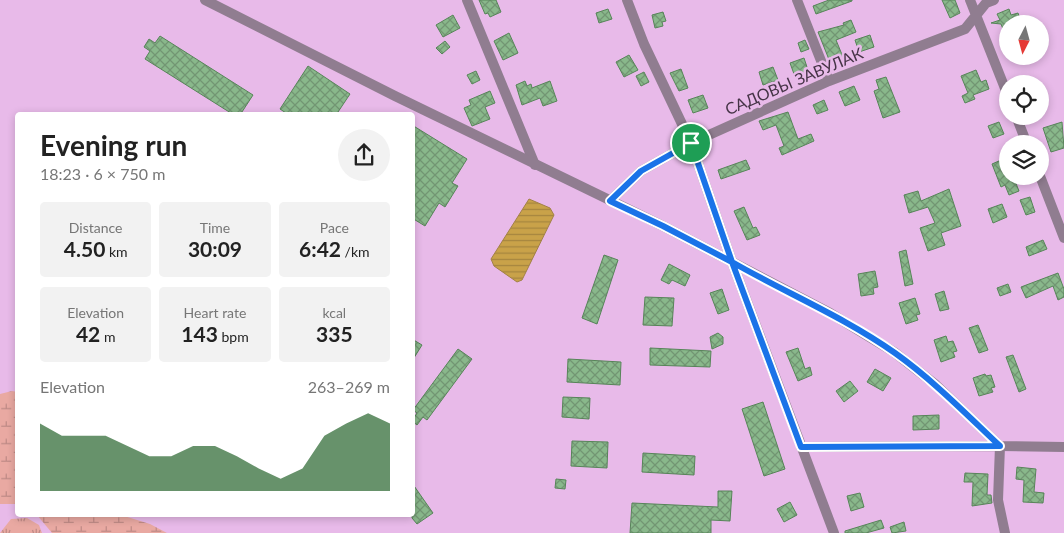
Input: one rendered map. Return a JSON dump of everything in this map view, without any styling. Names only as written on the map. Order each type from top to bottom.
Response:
[{"type":"street","points":[[205,0],[535,165],[663,226],[830,313],[894,352],[936,385],[1000,446],[998,500],[1005,533]]},
{"type":"street","points":[[467,0],[535,165]]},
{"type":"street","points":[[627,0],[644,44],[691,143],[732,262],[834,533]]},
{"type":"street","points":[[797,0],[829,81]]},
{"type":"street","points":[[970,0],[999,75]]},
{"type":"street","name":"САДОВЫ ЗАВУЛАК","points":[[610,201],[641,171],[691,143],[829,81],[965,29],[976,18],[986,3],[994,0]]},
{"type":"street","points":[[1043,185],[1064,238]]},
{"type":"street","points":[[801,447],[1064,447]]},
{"type":"green space","points":[[15,392],[15,504],[0,504],[0,394]]},
{"type":"green space","points":[[39,517],[127,517],[150,524],[167,533],[52,533]]},
{"type":"green space","points":[[27,518],[39,525],[42,533],[0,533],[11,519]]},
{"type":"shaded area","points":[[529,199],[550,208],[554,215],[522,280],[517,282],[494,266],[491,259]]},
{"type":"building","points":[[479,0],[496,0],[501,12],[490,17],[488,13],[485,14]]},
{"type":"building","points":[[829,0],[852,1],[816,14],[813,6]]},
{"type":"building","points":[[942,0],[955,0],[960,13],[950,18]]},
{"type":"building","points":[[608,9],[612,19],[599,23],[596,13]]},
{"type":"building","points":[[1009,9],[1011,15],[999,15],[999,18],[997,14]]},
{"type":"building","points":[[663,12],[666,21],[662,22],[663,26],[655,28],[652,15]]},
{"type":"building","points":[[453,15],[460,28],[443,37],[436,25]]},
{"type":"building","points":[[851,20],[856,32],[836,40],[843,57],[830,62],[818,32],[844,25],[843,23]]},
{"type":"building","points":[[509,33],[518,53],[503,60],[494,41]]},
{"type":"building","points":[[870,35],[874,47],[859,52],[855,40]]},
{"type":"building","points":[[160,36],[253,95],[242,112],[229,112],[145,59],[150,51],[144,47],[149,39],[155,43]]},
{"type":"building","points":[[805,40],[809,49],[801,52],[798,43]]},
{"type":"building","points":[[445,41],[450,47],[442,54],[436,48]]},
{"type":"building","points":[[629,55],[638,70],[624,77],[616,62]]},
{"type":"building","points":[[804,58],[809,73],[800,76],[799,72],[794,74],[790,63]]},
{"type":"building","points":[[308,66],[350,94],[338,112],[284,112],[280,109]]},
{"type":"building","points":[[773,67],[778,80],[763,85],[759,72]]},
{"type":"building","points":[[681,69],[688,88],[679,91],[670,73]]},
{"type":"building","points":[[976,70],[981,82],[986,80],[989,89],[973,95],[975,99],[965,103],[962,96],[968,93],[961,76]]},
{"type":"building","points":[[476,71],[480,80],[472,84],[467,75]]},
{"type":"building","points":[[644,72],[649,82],[641,86],[636,76]]},
{"type":"building","points":[[886,77],[900,112],[883,118],[874,91],[879,89],[876,80]]},
{"type":"building","points":[[525,81],[527,86],[531,84],[532,88],[550,81],[557,101],[543,106],[540,98],[522,105],[516,85]]},
{"type":"building","points":[[854,86],[860,100],[845,106],[839,92]]},
{"type":"building","points":[[490,91],[495,103],[485,107],[490,119],[472,126],[464,108],[471,105],[469,100]]},
{"type":"building","points":[[703,95],[708,108],[693,113],[688,100]]},
{"type":"building","points":[[824,100],[828,110],[817,114],[813,105]]},
{"type":"building","points":[[788,112],[798,139],[811,134],[814,141],[782,155],[779,148],[784,146],[776,125],[763,130],[759,121]]},
{"type":"building","points":[[999,122],[1004,134],[993,138],[988,126]]},
{"type":"building","points":[[1062,122],[1064,148],[1051,152],[1049,135],[1045,135],[1043,128]]},
{"type":"building","points":[[415,127],[467,159],[452,183],[458,186],[445,207],[439,203],[425,226],[415,220]]},
{"type":"building","points":[[746,160],[750,169],[721,179],[718,170]]},
{"type":"building","points":[[999,161],[999,182],[992,164]]},
{"type":"building","points":[[1005,185],[1017,185],[1019,191],[1009,195]]},
{"type":"building","points":[[949,189],[961,226],[941,233],[945,245],[928,251],[920,228],[935,223],[928,207],[909,213],[904,195],[918,191],[921,201]]},
{"type":"building","points":[[1030,197],[1035,212],[1026,215],[1020,200]]},
{"type":"building","points":[[1002,204],[1007,217],[993,223],[988,209]]},
{"type":"building","points":[[744,207],[753,228],[756,227],[760,235],[747,240],[734,211]]},
{"type":"building","points":[[1043,240],[1047,249],[1029,256],[1026,247]]},
{"type":"building","points":[[906,250],[913,284],[905,286],[899,252]]},
{"type":"building","points":[[604,255],[618,260],[597,324],[582,318]]},
{"type":"building","points":[[669,264],[690,275],[685,286],[672,280],[669,284],[661,280]]},
{"type":"building","points":[[875,271],[878,287],[873,288],[874,294],[861,296],[858,274]]},
{"type":"building","points":[[1058,273],[1064,289],[1064,297],[1058,300],[1053,286],[1026,298],[1021,287]]},
{"type":"building","points":[[1008,284],[1011,292],[1000,296],[997,288]]},
{"type":"building","points":[[722,289],[729,310],[718,314],[710,293]]},
{"type":"building","points":[[944,291],[949,309],[940,311],[935,294]]},
{"type":"building","points":[[645,297],[674,298],[672,326],[643,325]]},
{"type":"building","points":[[915,298],[920,314],[916,315],[918,320],[906,324],[899,303]]},
{"type":"building","points":[[978,325],[988,350],[979,353],[969,328]]},
{"type":"building","points":[[718,333],[723,337],[723,344],[712,349],[710,337]]},
{"type":"building","points":[[946,336],[948,342],[953,341],[957,351],[953,352],[955,357],[941,362],[934,340]]},
{"type":"building","points":[[415,341],[422,345],[415,356]]},
{"type":"building","points":[[650,348],[711,351],[710,367],[650,365]]},
{"type":"building","points":[[798,348],[805,369],[810,367],[812,375],[798,381],[786,352]]},
{"type":"building","points":[[458,349],[472,359],[427,420],[423,417],[417,425],[415,423],[417,413],[415,407]]},
{"type":"building","points":[[1013,355],[1026,389],[1019,392],[1006,357]]},
{"type":"building","points":[[568,359],[621,362],[620,385],[567,382]]},
{"type":"building","points":[[875,369],[891,378],[883,391],[867,382]]},
{"type":"building","points":[[985,374],[986,376],[991,375],[995,387],[991,388],[993,392],[979,396],[973,378]]},
{"type":"building","points":[[850,381],[858,391],[844,402],[836,391]]},
{"type":"building","points":[[563,397],[590,398],[589,419],[562,417]]},
{"type":"building","points":[[763,402],[785,469],[764,476],[742,409]]},
{"type":"building","points":[[939,415],[939,429],[913,430],[913,416]]},
{"type":"building","points":[[572,441],[608,442],[607,468],[571,466]]},
{"type":"building","points":[[643,453],[695,456],[694,475],[642,472]]},
{"type":"building","points":[[1017,467],[1036,469],[1034,492],[1044,493],[1043,503],[1023,502],[1024,480],[1016,479]]},
{"type":"building","points":[[965,473],[988,474],[987,495],[991,495],[992,503],[972,506],[973,482],[964,482]]},
{"type":"building","points":[[556,479],[566,480],[565,489],[555,488]]},
{"type":"building","points":[[415,487],[433,513],[417,524],[412,518],[415,517]]},
{"type":"building","points":[[718,491],[732,491],[730,521],[711,520],[711,533],[630,533],[632,503],[718,507]]},
{"type":"building","points":[[860,493],[864,507],[851,511],[847,496]]},
{"type":"building","points":[[790,502],[797,515],[784,522],[777,509]]},
{"type":"building","points":[[881,520],[884,528],[866,533],[845,533],[845,531]]},
{"type":"building","points":[[904,522],[906,531],[892,533],[890,527]]},
{"type":"route","points":[[691,143],[641,171],[610,201],[732,262],[801,447],[1000,446],[936,385],[894,352],[830,313],[768,283],[732,262],[691,143]]}]
